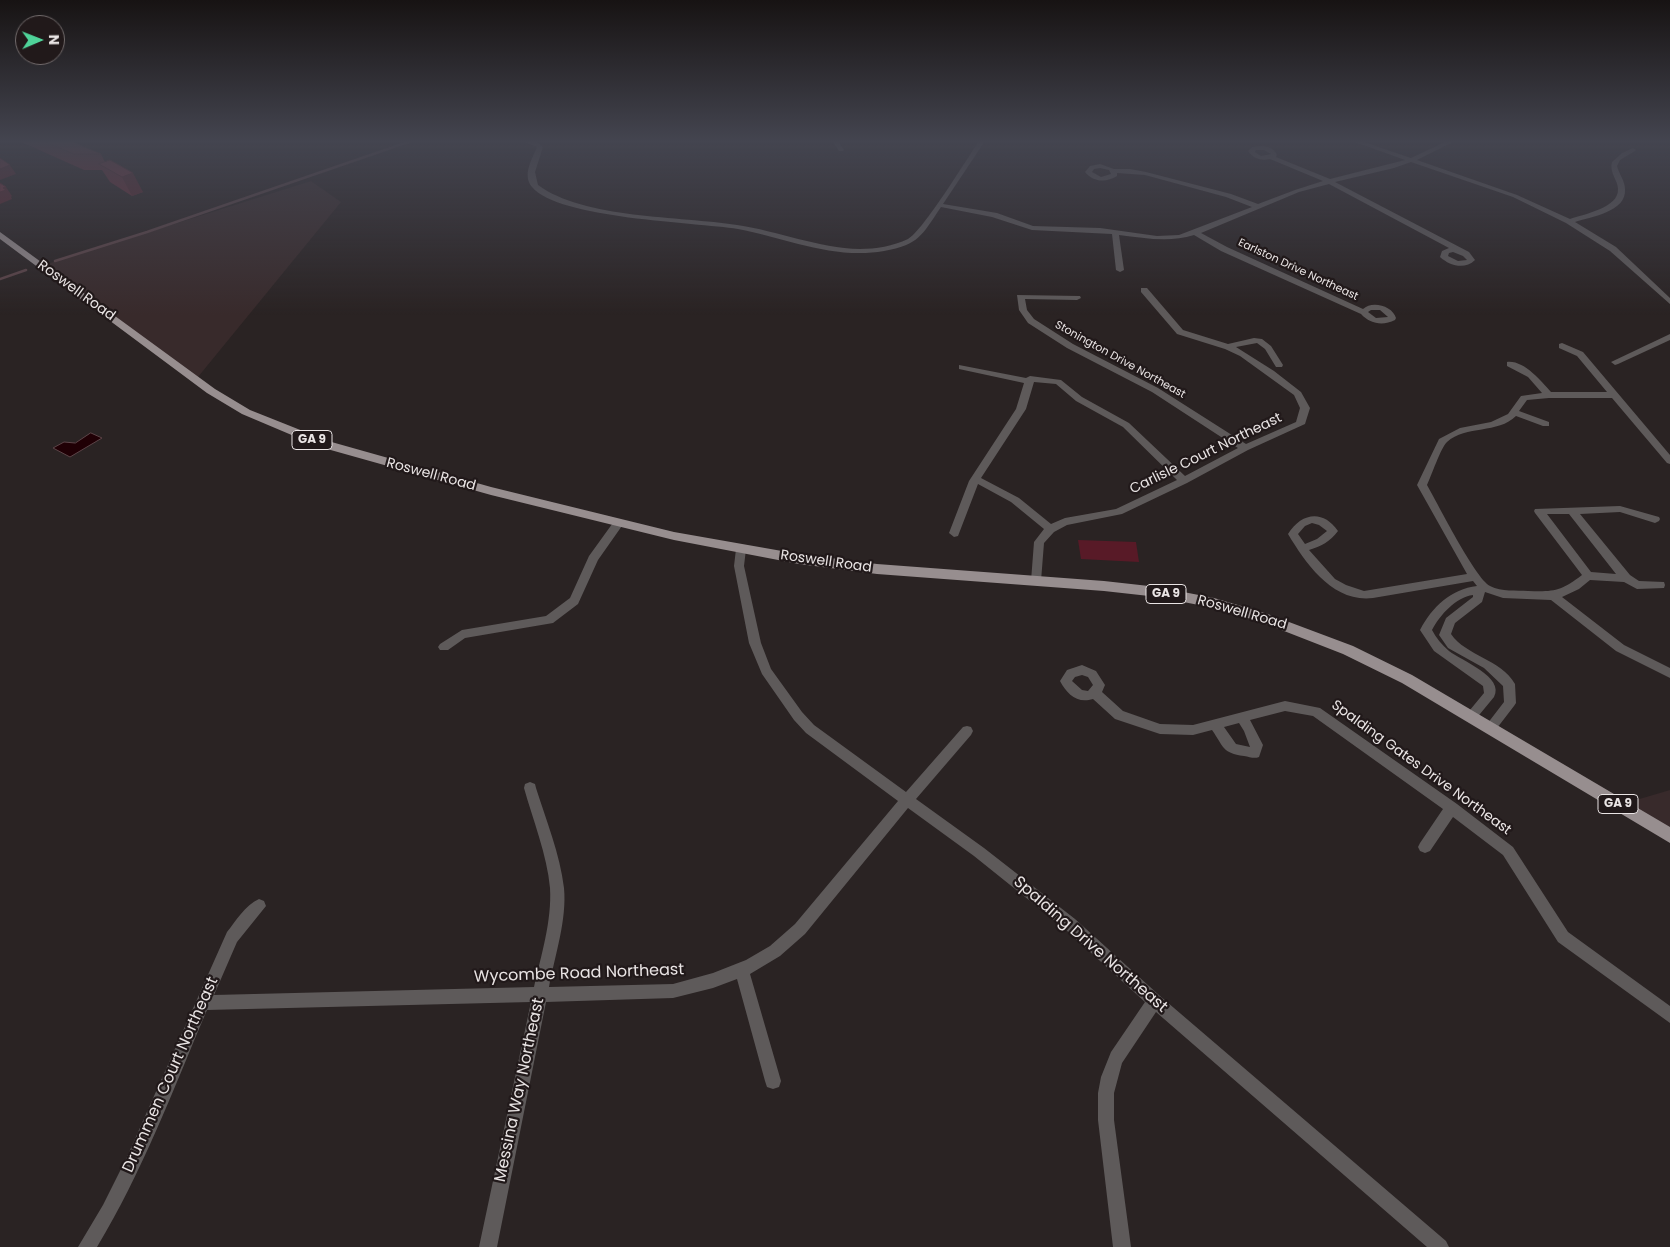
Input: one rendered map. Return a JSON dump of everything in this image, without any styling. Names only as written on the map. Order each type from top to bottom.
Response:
[{"type":"main road","name":"Roswell Road","points":[[0,235],[211,391],[274,425],[324,444],[417,471],[619,523],[741,550],[877,569],[1104,586],[1158,592],[1214,603],[1265,618],[1355,653],[1407,679],[1670,836]]},
{"type":"street","points":[[554,199],[562,203],[668,220],[737,228],[822,247],[860,251],[902,244],[918,236],[944,199]]},
{"type":"street","points":[[1240,199],[1258,207]]},
{"type":"street","points":[[940,205],[994,215],[1032,228],[1115,232],[1167,238],[1196,233],[1277,199]]},
{"type":"street","points":[[1362,199],[1462,252]]},
{"type":"street","points":[[1522,199],[1569,221],[1613,249],[1670,302]]},
{"type":"street","points":[[1569,221],[1606,210],[1618,202],[1619,199]]},
{"type":"street","points":[[1115,232],[1120,270]]},
{"type":"street","name":"Earlston Drive Northeast","points":[[1196,233],[1224,249],[1364,312]]},
{"type":"street","name":"Carlisle Court Northeast","points":[[1050,529],[1065,522],[1118,512],[1184,481],[1244,448],[1300,424],[1305,408],[1298,394],[1272,373],[1228,347],[1180,332],[1144,290]]},
{"type":"street","name":"Stonington Drive Northeast","points":[[1077,298],[1020,297],[1023,310],[1031,321],[1070,346],[1155,390],[1244,448]]},
{"type":"street","points":[[1615,362],[1670,338]]},
{"type":"street","points":[[1228,347],[1254,339],[1267,344],[1279,365]]},
{"type":"street","points":[[1562,346],[1580,354],[1670,461]]},
{"type":"street","points":[[1510,364],[1531,375],[1549,395]]},
{"type":"street","points":[[962,367],[1030,382]]},
{"type":"street","points":[[954,533],[974,481],[1021,409],[1030,379],[1058,382],[1079,398],[1126,425],[1184,481]]},
{"type":"street","points":[[1482,589],[1422,485],[1442,441],[1463,430],[1493,424],[1511,416],[1524,398],[1549,395],[1613,395]]},
{"type":"street","points":[[1514,412],[1546,424]]},
{"type":"street","points":[[974,481],[978,481],[1014,500],[1050,529],[1039,542],[1036,581]]},
{"type":"street","points":[[1572,510],[1626,578],[1637,584],[1660,585]]},
{"type":"street","points":[[1588,576],[1539,512],[1620,510],[1655,519]]},
{"type":"street","points":[[444,647],[462,634],[549,620],[574,601],[593,559],[619,523]]},
{"type":"street","points":[[1302,549],[1316,566],[1339,586],[1364,595],[1446,584],[1475,576]]},
{"type":"street","name":"Spalding Drive Northeast","points":[[741,550],[739,566],[741,580],[755,643],[766,671],[798,716],[810,729],[905,800],[979,852],[1070,924],[1155,1001],[1440,1247]]},
{"type":"street","points":[[1471,716],[1490,694],[1489,684],[1478,674],[1440,652],[1431,642],[1426,630],[1428,624],[1452,600],[1466,592],[1482,589],[1503,594],[1553,596],[1575,586],[1588,576],[1626,578]]},
{"type":"street","points":[[1482,589],[1478,599],[1450,621],[1445,635],[1452,645],[1488,666],[1509,684],[1510,703],[1490,728]]},
{"type":"street","points":[[1553,596],[1620,648],[1670,673]]},
{"type":"street","name":"Spalding Gates Drive Northeast","points":[[1094,694],[1119,715],[1160,729],[1192,730],[1284,706],[1316,712],[1452,808],[1508,851],[1539,896],[1563,937],[1670,1015]]},
{"type":"street","points":[[1215,724],[1232,749],[1255,753],[1257,745],[1241,717]]},
{"type":"street","name":"Wycombe Road Northeast","points":[[203,1002],[673,991],[709,983],[742,971],[774,952],[801,929],[905,800],[967,731]]},
{"type":"street","name":"Messina Way Northeast","points":[[488,1247],[556,922],[556,889],[552,863],[530,788]]},
{"type":"street","points":[[1425,846],[1452,808]]},
{"type":"street","name":"Drummen Court Northeast","points":[[87,1247],[109,1211],[132,1165],[232,937],[244,921],[260,906]]},
{"type":"street","points":[[742,971],[773,1081]]},
{"type":"street","points":[[1122,1247],[1106,1120],[1105,1098],[1109,1076],[1115,1061],[1155,1001]]},
{"type":"shaded area","points":[[253,199],[337,199],[341,202],[198,377],[69,293],[47,264]]},
{"type":"shaded area","points":[[91,433],[102,438],[70,457],[53,448],[64,442],[75,443]]},
{"type":"shaded area","points":[[1078,540],[1136,542],[1139,562],[1081,559]]},
{"type":"shaded area","points":[[1670,790],[1670,830],[1626,803]]},
{"type":"waterway","points":[[55,261],[242,199]]},
{"type":"waterway","points":[[0,279],[26,270]]}]
